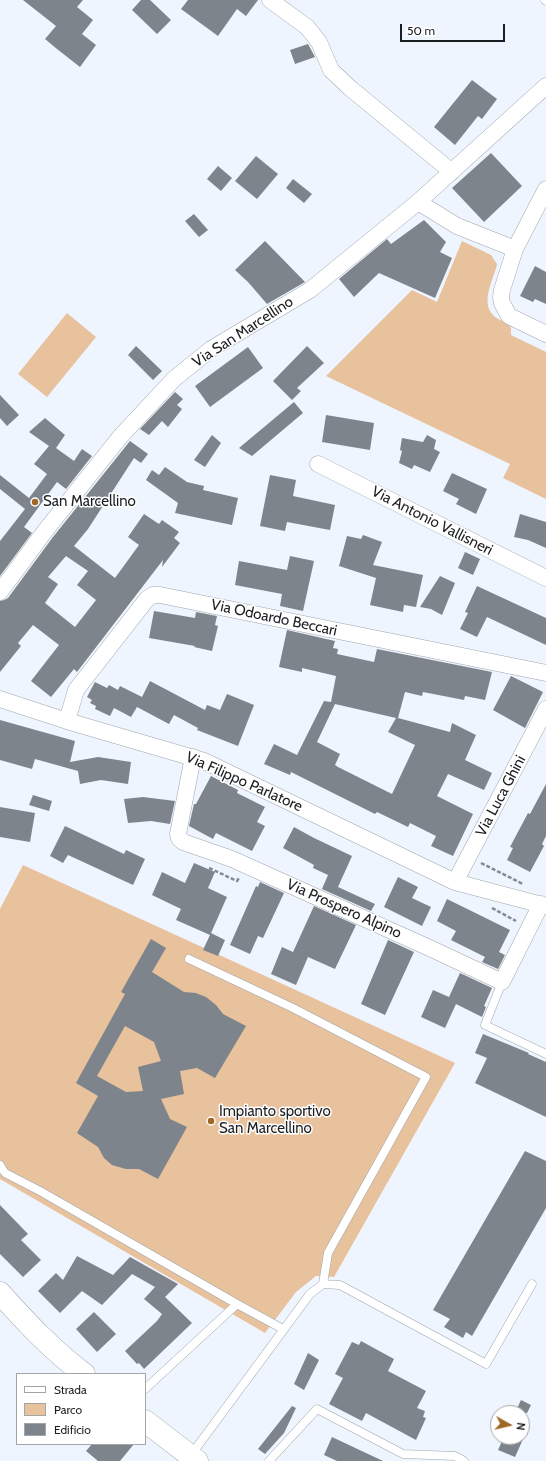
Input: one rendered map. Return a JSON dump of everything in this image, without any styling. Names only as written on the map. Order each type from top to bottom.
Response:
[{"type":"street","points":[[270,0],[306,27],[318,42],[331,70],[350,88],[452,172]]},
{"type":"street","name":"Via San Marcellino","points":[[0,592],[45,531],[120,438],[174,379],[211,349],[310,290],[418,202],[546,86]]},
{"type":"street","points":[[546,189],[515,249],[502,290],[502,303],[509,316],[546,334]]},
{"type":"street","points":[[418,202],[457,226],[515,249]]},
{"type":"street","name":"Via Antonio Vallisneri","points":[[318,464],[546,578]]},
{"type":"street","name":"Via Odoardo Beccari","points":[[67,721],[76,690],[147,599],[153,595],[166,596],[546,673]]},
{"type":"street","name":"Via Filippo Parlatore","points":[[0,699],[67,721],[193,757],[211,764],[455,882],[543,905]]},
{"type":"street","name":"Via Luca Ghini","points":[[455,882],[546,709]]},
{"type":"street","name":"Via Prospero Alpino","points":[[193,757],[178,834],[183,842],[232,859],[502,982]]},
{"type":"street","points":[[502,982],[543,905]]},
{"type":"street","points":[[0,1293],[32,1329],[55,1351],[83,1373]]},
{"type":"street","points":[[146,1422],[194,1458]]},
{"type":"lane","points":[[189,959],[293,1008],[426,1077],[328,1253],[323,1284]]},
{"type":"lane","points":[[502,982],[486,1025],[546,1054]]},
{"type":"lane","points":[[0,1165],[5,1173],[284,1329]]},
{"type":"lane","points":[[194,1458],[284,1329],[310,1294],[323,1284],[340,1285],[486,1364],[532,1284]]},
{"type":"lane","points":[[146,1388],[237,1304]]},
{"type":"lane","points":[[269,1461],[317,1409],[403,1454],[454,1456],[464,1461]]},
{"type":"path","points":[[469,857],[526,885]]},
{"type":"green space","points":[[462,241],[491,255],[497,264],[488,297],[489,309],[493,315],[509,324],[511,328],[511,335],[546,352],[546,499],[503,478],[510,464],[326,376],[412,290],[437,302]]},
{"type":"green space","points":[[67,313],[96,337],[47,397],[18,374]]},
{"type":"green space","name":"Impianto sportivo San Marcellino","points":[[23,865],[455,1063],[334,1277],[316,1276],[296,1292],[265,1333],[0,1179],[0,909]]},
{"type":"building","points":[[23,0],[83,0],[77,7],[93,20],[82,34],[96,45],[80,67],[45,39],[56,26]]},
{"type":"building","points":[[141,0],[150,0],[171,20],[157,34],[132,10]]},
{"type":"building","points":[[188,0],[258,0],[246,16],[237,9],[218,36],[181,9]]},
{"type":"building","points":[[308,44],[315,57],[295,64],[290,50]]},
{"type":"building","points":[[472,80],[497,99],[482,119],[478,116],[455,145],[434,127]]},
{"type":"building","points":[[491,153],[522,186],[484,222],[452,188]]},
{"type":"building","points":[[256,156],[278,174],[257,199],[235,181]]},
{"type":"building","points":[[218,166],[232,178],[221,191],[207,179]]},
{"type":"building","points":[[293,179],[312,194],[304,203],[286,188]]},
{"type":"building","points":[[194,214],[208,230],[199,237],[185,221]]},
{"type":"building","points":[[424,220],[446,242],[440,252],[452,258],[435,298],[379,273],[354,297],[339,279],[387,239],[391,244]]},
{"type":"building","points":[[265,241],[305,282],[267,304],[248,282],[235,270]]},
{"type":"building","points":[[535,266],[546,272],[546,304],[535,299],[533,302],[520,296]]},
{"type":"building","points":[[136,346],[162,371],[153,380],[128,355]]},
{"type":"building","points":[[307,346],[324,363],[297,388],[301,391],[292,400],[273,381]]},
{"type":"building","points":[[248,347],[263,368],[210,407],[195,386]]},
{"type":"building","points":[[175,392],[183,399],[177,405],[182,409],[168,427],[162,421],[149,435],[140,429]]},
{"type":"building","points":[[0,395],[19,415],[7,426],[0,418]]},
{"type":"building","points":[[294,402],[303,413],[252,456],[239,448]]},
{"type":"building","points":[[326,415],[374,423],[370,450],[322,442]]},
{"type":"building","points":[[45,418],[65,435],[56,448],[74,461],[82,449],[92,456],[66,489],[57,482],[24,527],[32,533],[0,576],[0,541],[25,509],[0,489],[0,475],[29,498],[47,474],[34,464],[49,446],[29,432]]},
{"type":"building","points":[[212,435],[221,443],[205,467],[194,460]]},
{"type":"building","points":[[427,435],[436,440],[434,449],[440,452],[430,472],[414,465],[412,469],[399,463],[402,451],[400,450],[402,438],[423,442]]},
{"type":"building","points":[[130,441],[148,454],[141,463],[134,458],[88,529],[74,546],[115,578],[139,545],[128,537],[144,514],[159,524],[162,520],[179,532],[174,538],[180,543],[162,567],[163,560],[77,672],[74,669],[51,697],[31,681],[59,645],[33,625],[18,643],[21,646],[0,672],[0,601],[8,598],[53,537]],"holes":[[[66,556],[88,571],[77,585],[96,600],[75,627],[45,603],[58,584],[48,577]]]},
{"type":"building","points":[[165,467],[187,482],[204,486],[203,490],[238,498],[232,525],[175,513],[178,503],[146,480],[152,470],[159,475]]},
{"type":"building","points":[[452,473],[487,489],[476,514],[456,504],[459,499],[443,491]]},
{"type":"building","points":[[270,475],[296,480],[293,496],[335,505],[330,530],[287,522],[285,531],[260,526]]},
{"type":"building","points":[[520,514],[546,522],[546,548],[528,540],[514,537]]},
{"type":"building","points":[[363,535],[382,542],[373,565],[423,575],[416,607],[404,605],[403,612],[370,605],[376,578],[339,566],[347,536],[361,539]]},
{"type":"building","points":[[465,552],[480,559],[473,575],[458,568]]},
{"type":"building","points":[[290,556],[314,561],[303,611],[280,606],[282,594],[235,585],[239,561],[287,570]]},
{"type":"building","points":[[440,576],[455,583],[442,615],[431,609],[420,607]]},
{"type":"building","points":[[477,586],[546,618],[546,645],[487,617],[477,637],[460,629],[468,613],[465,612]]},
{"type":"building","points":[[154,611],[195,618],[196,612],[217,616],[215,625],[218,626],[212,651],[194,647],[195,646],[149,638]]},
{"type":"building","points":[[287,630],[335,641],[333,648],[338,649],[337,654],[374,662],[377,649],[492,672],[485,700],[465,696],[464,700],[423,692],[422,696],[405,692],[398,718],[450,732],[452,723],[476,735],[465,760],[492,773],[484,790],[448,774],[437,796],[473,814],[453,856],[431,846],[436,836],[410,823],[408,827],[377,812],[375,814],[291,772],[290,775],[264,764],[274,744],[297,755],[324,701],[331,702],[336,676],[302,668],[302,672],[279,667]],"holes":[[[335,704],[396,718],[388,732],[415,745],[392,794],[335,765],[340,754],[317,742]]]},
{"type":"building","points":[[511,676],[543,692],[525,728],[493,710]]},
{"type":"building","points":[[150,681],[205,710],[207,705],[220,710],[227,694],[254,705],[238,746],[197,730],[198,728],[174,715],[169,724],[137,707],[131,717],[114,708],[110,716],[95,709],[96,706],[90,703],[92,700],[87,697],[95,682],[107,688],[109,685],[118,690],[120,686],[142,697]]},
{"type":"building","points":[[0,720],[75,741],[70,762],[98,757],[131,762],[128,784],[101,780],[80,784],[78,771],[35,759],[32,769],[0,760]]},
{"type":"building","points":[[211,776],[238,790],[237,793],[265,807],[257,822],[265,826],[252,851],[216,833],[213,839],[189,826],[194,804],[196,804]]},
{"type":"building","points":[[546,784],[546,836],[542,844],[544,846],[530,872],[507,860],[513,848],[510,847],[528,813],[530,814]]},
{"type":"building","points":[[33,795],[52,801],[49,811],[29,805]]},
{"type":"building","points":[[143,797],[175,801],[170,824],[151,821],[128,823],[124,799]]},
{"type":"building","points":[[0,807],[35,813],[30,842],[0,837]]},
{"type":"building","points":[[65,826],[124,854],[126,850],[145,859],[133,885],[68,855],[63,863],[50,856]]},
{"type":"building","points":[[294,827],[352,856],[338,887],[375,904],[371,911],[322,889],[328,875],[313,868],[314,865],[283,848]]},
{"type":"building","points":[[194,863],[215,872],[208,888],[227,897],[211,933],[225,940],[218,956],[203,950],[210,935],[176,920],[181,909],[152,895],[162,872],[185,883]]},
{"type":"building","points":[[398,877],[418,887],[412,898],[431,907],[422,926],[384,907]]},
{"type":"building","points":[[260,882],[284,893],[263,938],[258,936],[250,954],[230,945],[256,886],[258,887]]},
{"type":"building","points":[[447,899],[510,930],[499,952],[505,955],[498,969],[482,962],[485,957],[451,940],[456,931],[437,921]]},
{"type":"building","points":[[314,906],[356,925],[335,969],[308,957],[296,985],[271,974],[282,947],[293,952]]},
{"type":"building","points":[[151,939],[166,948],[152,972],[184,992],[196,993],[206,997],[216,1005],[223,1014],[246,1026],[215,1078],[197,1068],[180,1071],[184,1094],[161,1099],[170,1119],[187,1127],[158,1179],[139,1169],[126,1169],[112,1165],[104,1158],[98,1147],[77,1133],[98,1096],[76,1083],[125,994],[121,992]],"holes":[[[125,1026],[154,1042],[161,1061],[138,1067],[143,1091],[126,1092],[97,1076]]]},
{"type":"building","points":[[388,940],[414,952],[385,1015],[361,1004]]},
{"type":"building","points":[[460,973],[492,988],[484,1006],[486,1007],[482,1017],[456,1004],[445,1028],[421,1017],[433,990],[449,997]]},
{"type":"building","points":[[483,1034],[529,1053],[528,1054],[546,1062],[546,1117],[475,1083],[487,1058],[475,1053]]},
{"type":"building","points":[[525,1151],[546,1161],[546,1208],[472,1336],[466,1332],[463,1338],[444,1327],[450,1319],[433,1310]]},
{"type":"building","points":[[0,1205],[28,1234],[21,1240],[41,1260],[23,1277],[0,1254]]},
{"type":"building","points":[[77,1256],[113,1275],[130,1257],[178,1284],[165,1297],[192,1323],[144,1369],[125,1351],[157,1321],[162,1314],[144,1299],[155,1287],[132,1274],[102,1305],[82,1291],[60,1313],[38,1291],[56,1273],[63,1280]]},
{"type":"building","points":[[94,1312],[116,1334],[97,1352],[76,1329]]},
{"type":"building","points":[[361,1341],[394,1359],[388,1371],[426,1391],[417,1408],[425,1411],[423,1417],[426,1418],[416,1440],[366,1413],[362,1421],[329,1404],[343,1378],[335,1374],[352,1342],[359,1345]]},
{"type":"building","points":[[308,1353],[319,1360],[304,1390],[294,1384]]},
{"type":"building","points":[[521,1400],[531,1405],[530,1407],[530,1405],[519,1405]]},
{"type":"building","points":[[292,1406],[296,1408],[284,1433],[265,1454],[258,1449]]},
{"type":"building","points":[[332,1437],[383,1461],[337,1461],[324,1455]]},
{"type":"building","points":[[91,1445],[133,1445],[120,1461],[98,1461],[86,1451]]},
{"type":"building","points":[[500,1445],[520,1445],[515,1457],[498,1450]]},
{"type":"place","name":"San Marcellino","points":[[35,502]]},
{"type":"place","name":"Impianto sportivo San Marcellino","points":[[211,1121]]}]
